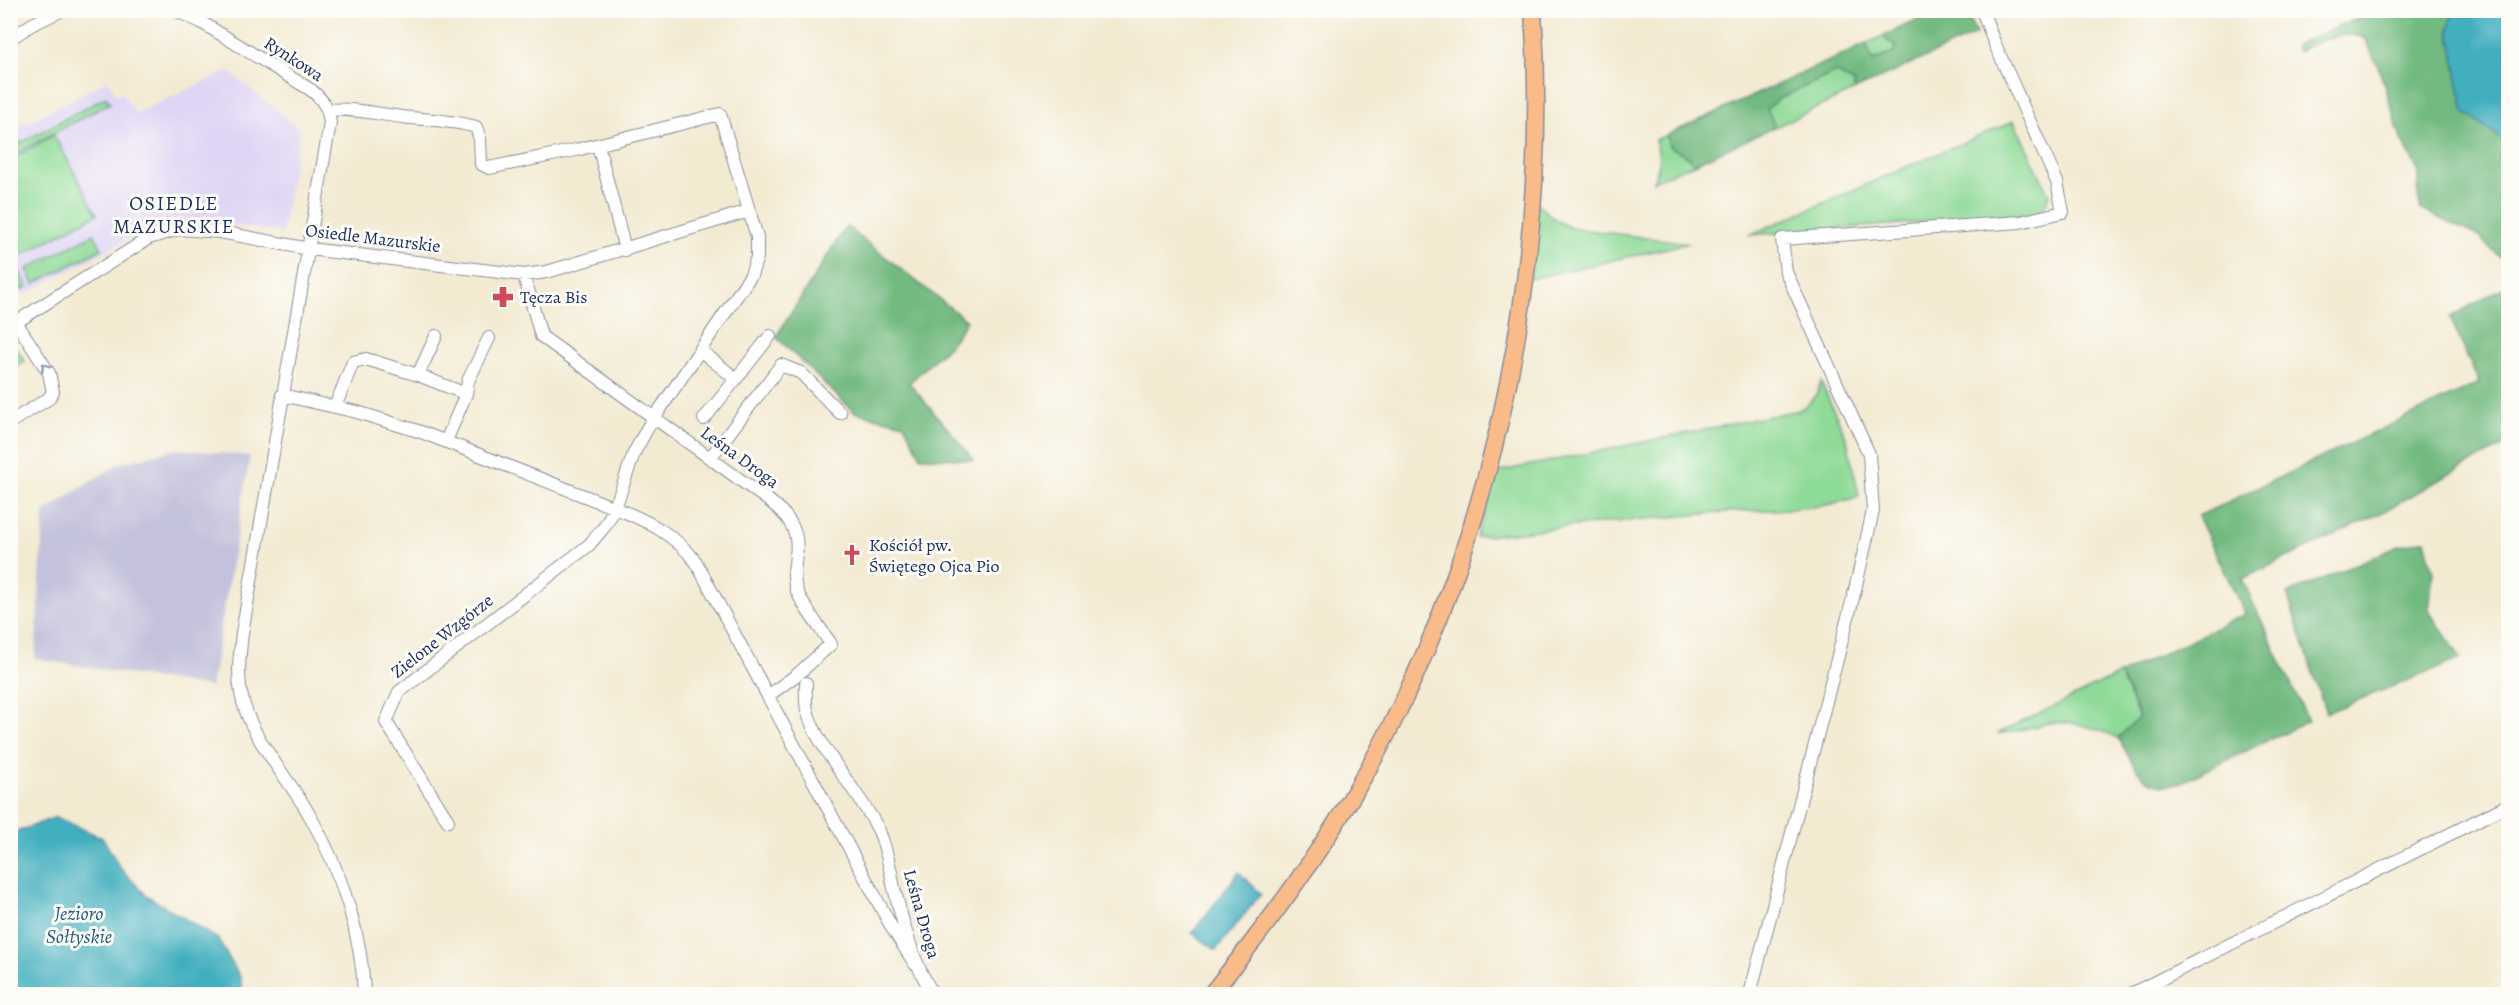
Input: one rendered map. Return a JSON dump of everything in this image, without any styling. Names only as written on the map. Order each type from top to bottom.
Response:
[{"type":"main road","points":[[1211,994],[1271,918],[1299,878],[1370,764],[1404,697],[1439,617],[1480,495],[1501,416],[1518,319],[1531,211],[1537,133],[1533,10]]},
{"type":"main road","points":[[1225,994],[1302,892],[1332,845],[1355,807],[1370,764]]},
{"type":"street","points":[[10,39],[31,25],[62,10]]},
{"type":"street","name":"Rynkowa","points":[[175,10],[201,22],[311,90],[323,100],[328,110],[330,123],[242,633],[239,665],[241,692],[250,721],[306,809],[335,868],[356,936],[364,994]]},
{"type":"street","points":[[1750,994],[1851,605],[1873,511],[1869,454],[1786,272],[1782,239],[2020,222],[2063,212],[2057,182],[2002,62],[1982,10]]},
{"type":"street","points":[[328,110],[346,109],[441,119],[476,127],[480,139],[481,164],[489,168],[598,145],[720,114],[757,237],[757,257],[751,275],[654,417],[634,453],[615,508]]},
{"type":"street","points":[[598,145],[625,250]]},
{"type":"street","name":"Osiedle Mazurskie","points":[[13,324],[149,238],[163,233],[195,229],[309,249],[524,275],[547,272],[625,250],[749,211]]},
{"type":"street","name":"Leśna Droga","points":[[524,275],[541,336],[768,500],[789,519],[798,544],[794,569],[796,590],[831,644],[798,674],[769,695]]},
{"type":"street","points":[[10,422],[48,399],[53,392],[50,373],[13,324]]},
{"type":"street","points":[[418,375],[436,336]]},
{"type":"street","points":[[704,419],[770,336]]},
{"type":"street","points":[[446,441],[466,394],[468,381],[489,338]]},
{"type":"street","points":[[700,350],[736,379]]},
{"type":"street","points":[[334,407],[352,362],[366,359],[418,375],[466,394]]},
{"type":"street","points":[[710,458],[781,365],[801,373],[840,413]]},
{"type":"street","points":[[282,395],[387,421],[446,441],[615,508],[655,527],[684,546],[696,562],[769,695],[891,927],[915,964]]},
{"type":"street","name":"Zielone Wzgórze","points":[[448,821],[386,722],[399,692],[589,545],[605,526],[615,508]]},
{"type":"street","name":"Leśna Droga","points":[[806,682],[807,709],[816,734],[854,789],[878,830],[887,851],[915,964],[930,994]]},
{"type":"street","points":[[2131,994],[2508,805]]},
{"type":"shaded area","points":[[228,71],[300,129],[282,232],[181,218],[155,225],[23,295],[11,277],[10,132],[108,80],[116,95],[121,92],[136,113]]},
{"type":"shaded area","points":[[177,449],[250,456],[211,687],[35,659],[44,512],[118,464]]},
{"type":"green space","points":[[1937,11],[1962,11],[1968,16],[1976,34],[1855,90],[1853,82],[1836,72],[1778,99],[1767,109],[1775,127],[1694,164],[1689,157],[1669,146],[1667,135],[1866,44],[1873,61],[1894,53],[1895,47],[1883,36]]},
{"type":"green space","points":[[2372,11],[2453,11],[2449,29],[2464,112],[2508,143],[2508,264],[2476,235],[2421,210],[2418,197],[2418,171],[2401,139],[2379,69],[2365,38],[2339,36],[2297,51],[2295,45]]},
{"type":"green space","points":[[1883,36],[1895,47],[1894,52],[1873,61],[1866,44]]},
{"type":"green space","points":[[1836,72],[1853,82],[1855,90],[1775,127],[1767,109],[1778,99]]},
{"type":"green space","points":[[106,97],[110,103],[11,156],[11,148]]},
{"type":"green space","points":[[2014,121],[2049,195],[2045,206],[2037,214],[1749,235]]},
{"type":"green space","points":[[54,135],[97,214],[20,256],[11,239],[11,159]]},
{"type":"green space","points":[[1667,135],[1669,146],[1689,157],[1694,164],[1653,181],[1659,161],[1655,140]]},
{"type":"green space","points":[[1537,204],[1557,221],[1571,228],[1689,243],[1530,279]]},
{"type":"green space","points":[[846,226],[967,321],[950,345],[909,383],[974,460],[921,457],[904,424],[854,412],[776,337]]},
{"type":"green space","points":[[94,234],[102,249],[34,284],[27,269]]},
{"type":"green space","points":[[10,255],[28,287],[21,290],[11,271]]},
{"type":"green space","points":[[2508,285],[2508,444],[2385,511],[2242,579],[2308,721],[2178,784],[2155,783],[2140,774],[2118,738],[2139,717],[2120,674],[2245,614],[2198,516],[2479,383],[2450,317]]},
{"type":"green space","points":[[16,348],[25,361],[11,371],[11,352]]},
{"type":"green space","points":[[1821,382],[1847,440],[1859,496],[1810,507],[1664,517],[1476,537],[1497,472],[1799,410],[1813,399]]},
{"type":"green space","points":[[2425,540],[2433,573],[2429,611],[2461,659],[2326,713],[2287,594],[2399,546]]},
{"type":"green space","points":[[2120,674],[2139,718],[2118,738],[2091,728],[2062,723],[2044,724],[1997,734]]},
{"type":"water","points":[[2453,11],[2508,11],[2508,143],[2464,112],[2449,29]]},
{"type":"water","name":"Jezioro Sołtyskie","points":[[56,817],[103,838],[120,868],[146,895],[218,939],[240,977],[243,994],[11,994],[11,834]]},
{"type":"water","points":[[1239,872],[1261,894],[1216,950],[1192,933]]},
{"type":"place","name":"Tęcza Bis","points":[[503,297]]},
{"type":"place","name":"Kościół pw. Świętego Ojca Pio","points":[[852,555]]},
{"type":"district","name":"OSIEDLE MAZURSKIE","points":[[174,214]]}]
